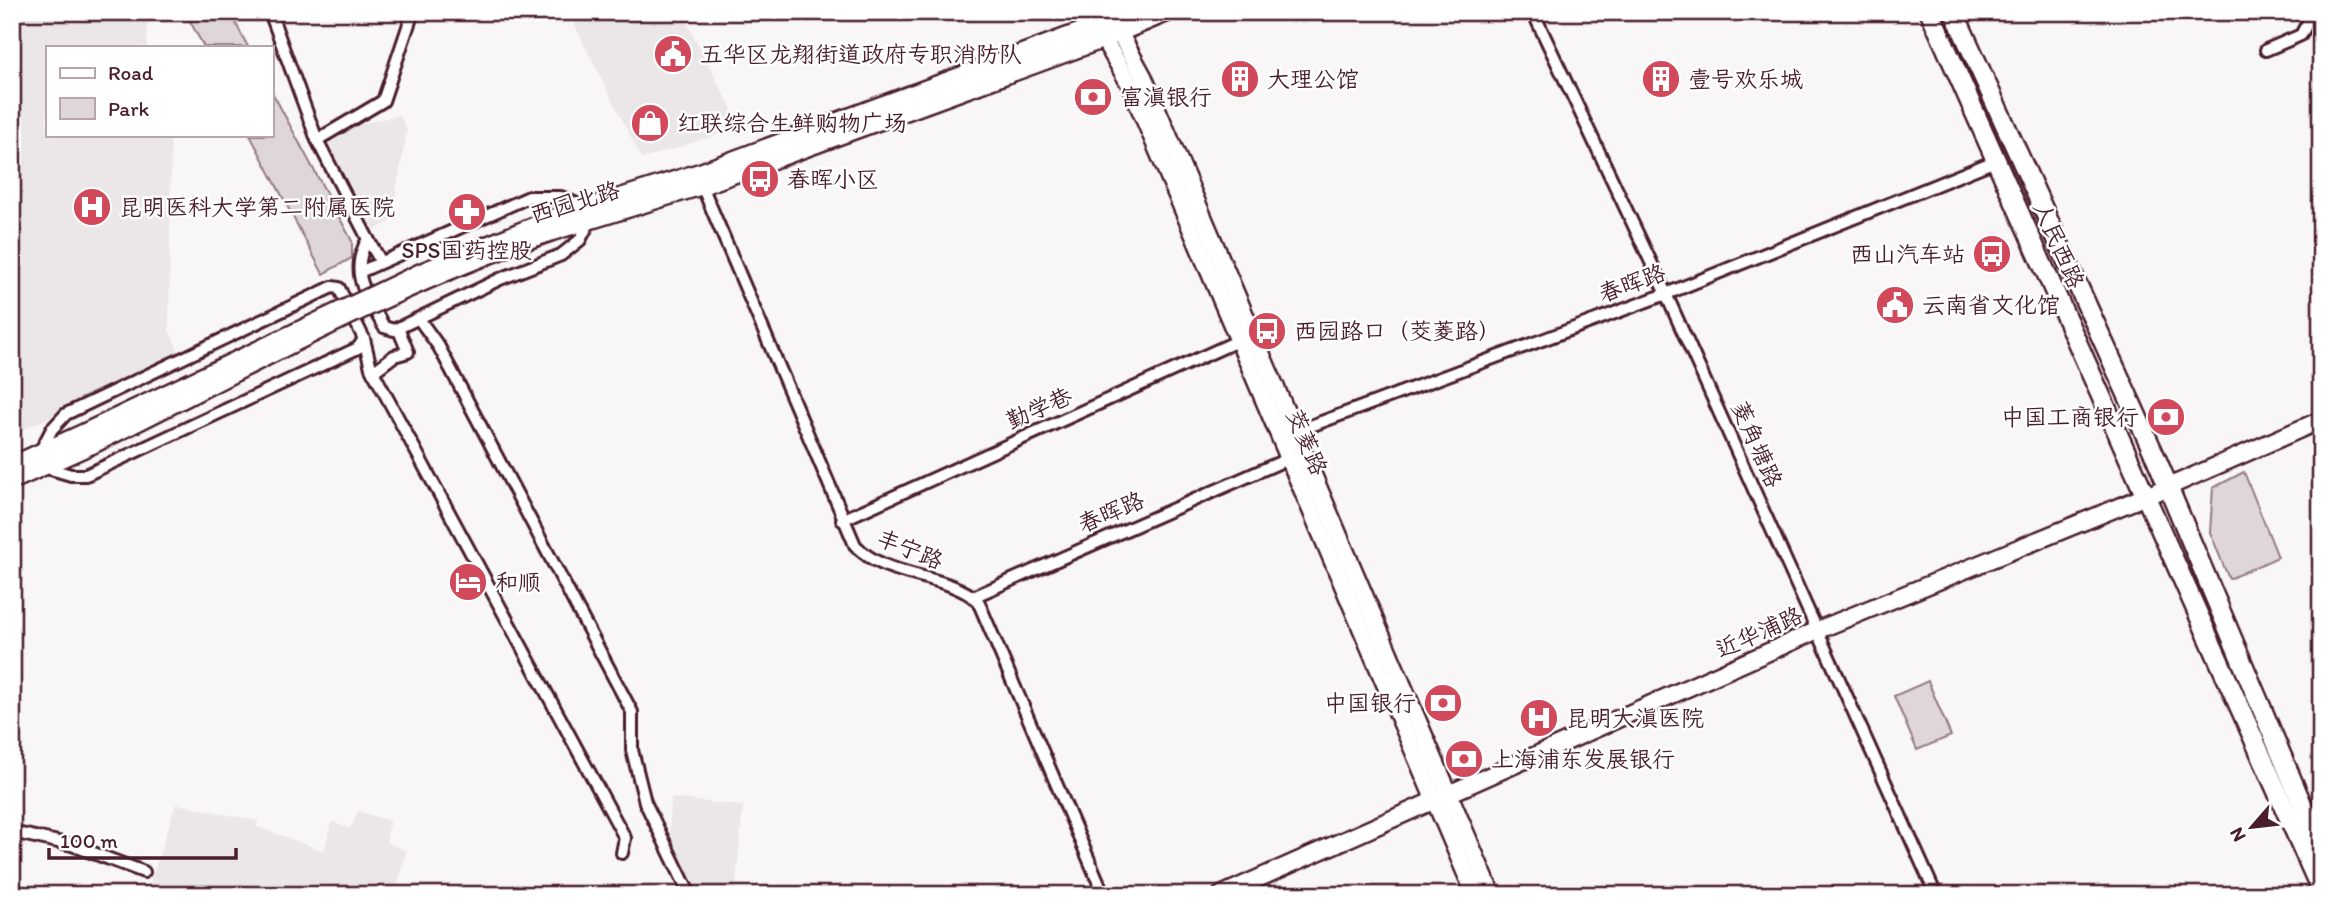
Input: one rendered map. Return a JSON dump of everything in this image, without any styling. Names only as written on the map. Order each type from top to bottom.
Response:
[{"type":"main road","name":"人民西路","points":[[1930,12],[2144,498],[2321,890]]},
{"type":"main road","name":"人民西路","points":[[1954,12],[2168,487],[2319,840]]},
{"type":"street","points":[[270,12],[317,140],[382,262]]},
{"type":"street","points":[[317,140],[383,101],[414,12]]},
{"type":"street","name":"茭菱路","points":[[1088,12],[1109,26],[1143,76],[1245,337],[1288,434],[1305,452],[1442,799],[1475,895]]},
{"type":"street","name":"西园北路","points":[[12,481],[41,461],[380,304],[517,244],[550,226],[702,186],[1109,26],[1133,12]]},
{"type":"street","name":"西园北路","points":[[589,215],[692,174],[1109,26],[1169,12]]},
{"type":"street","name":"菱角塘路","points":[[1533,12],[1665,293],[1936,895]]},
{"type":"street","points":[[2266,50],[2301,35],[2309,20],[2321,15]]},
{"type":"street","name":"春晖路","points":[[1288,434],[1665,293],[1995,161]]},
{"type":"street","name":"丰宁路","points":[[702,186],[842,520],[855,545],[874,561],[973,597]]},
{"type":"street","points":[[362,271],[530,197],[561,197],[589,215],[580,240],[561,255],[500,279],[419,319],[390,330],[384,327],[358,280],[362,271],[359,261],[368,239]]},
{"type":"street","points":[[364,339],[358,348],[86,475],[71,475],[41,461],[52,429],[66,414],[332,286],[339,288],[364,339],[373,372],[625,838],[622,853]]},
{"type":"street","points":[[419,319],[452,371],[632,712],[632,750],[645,802],[690,895]]},
{"type":"street","points":[[373,372],[394,356],[408,352],[398,328]]},
{"type":"street","name":"勤学巷","points":[[842,520],[1245,337]]},
{"type":"street","name":"近华浦路","points":[[1221,895],[1818,630],[2144,498],[2321,420]]},
{"type":"street","name":"茭菱路","points":[[1288,434],[1289,459],[1442,799],[1492,895]]},
{"type":"street","name":"春晖路","points":[[973,597],[1305,452]]},
{"type":"street","name":"西园北路","points":[[12,465],[41,461]]},
{"type":"street","points":[[973,597],[981,607],[1003,656],[1104,895]]},
{"type":"street","points":[[12,832],[72,845],[144,872]]},
{"type":"shaded area","name":"昆明医科大学第二附属医院","points":[[12,12],[147,12],[147,46],[46,46],[46,136],[171,136],[169,330],[180,355],[12,435]]},
{"type":"shaded area","points":[[568,12],[681,12],[741,127],[642,159]]},
{"type":"shaded area","points":[[399,115],[407,130],[391,221],[375,230],[325,139],[348,127]]},
{"type":"shaded area","points":[[2321,742],[2321,779],[2311,753]]},
{"type":"shaded area","points":[[671,798],[743,806],[735,895],[699,895],[669,843]]},
{"type":"shaded area","points":[[176,804],[258,821],[257,827],[324,851],[332,822],[350,829],[358,811],[390,821],[386,842],[406,851],[395,895],[146,895]]},
{"type":"shaded area","points":[[581,886],[627,891],[629,895],[577,895]]},
{"type":"green space","points":[[185,12],[230,12],[247,46],[203,46]]},
{"type":"green space","points":[[273,94],[352,241],[352,258],[323,274],[251,136],[273,136]]},
{"type":"green space","points":[[2244,472],[2278,557],[2229,579],[2210,532],[2213,488]]},
{"type":"green space","points":[[1928,681],[1951,736],[1917,750],[1894,696]]},
{"type":"place","name":"五华区龙翔街道政府专职消防队","points":[[673,54]]},
{"type":"place","name":"大理公馆","points":[[1240,79]]},
{"type":"place","name":"壹号欢乐城","points":[[1661,79]]},
{"type":"place","name":"富滇银行","points":[[1093,97]]},
{"type":"place","name":"红联综合生鲜购物广场","points":[[650,123]]},
{"type":"place","name":"春晖小区","points":[[760,179]]},
{"type":"place","name":"昆明医科大学第二附属医院","points":[[92,207]]},
{"type":"place","name":"SPS国药控股","points":[[467,212]]},
{"type":"place","name":"西山汽车站","points":[[1992,254]]},
{"type":"place","name":"云南省文化馆","points":[[1895,305]]},
{"type":"place","name":"西园路口（茭菱路）","points":[[1267,331]]},
{"type":"place","name":"中国工商银行","points":[[2166,417]]},
{"type":"place","name":"和顺","points":[[468,582]]},
{"type":"place","name":"中国银行","points":[[1443,703]]},
{"type":"place","name":"昆明大滇医院","points":[[1539,718]]},
{"type":"place","name":"上海浦东发展银行","points":[[1464,759]]}]
